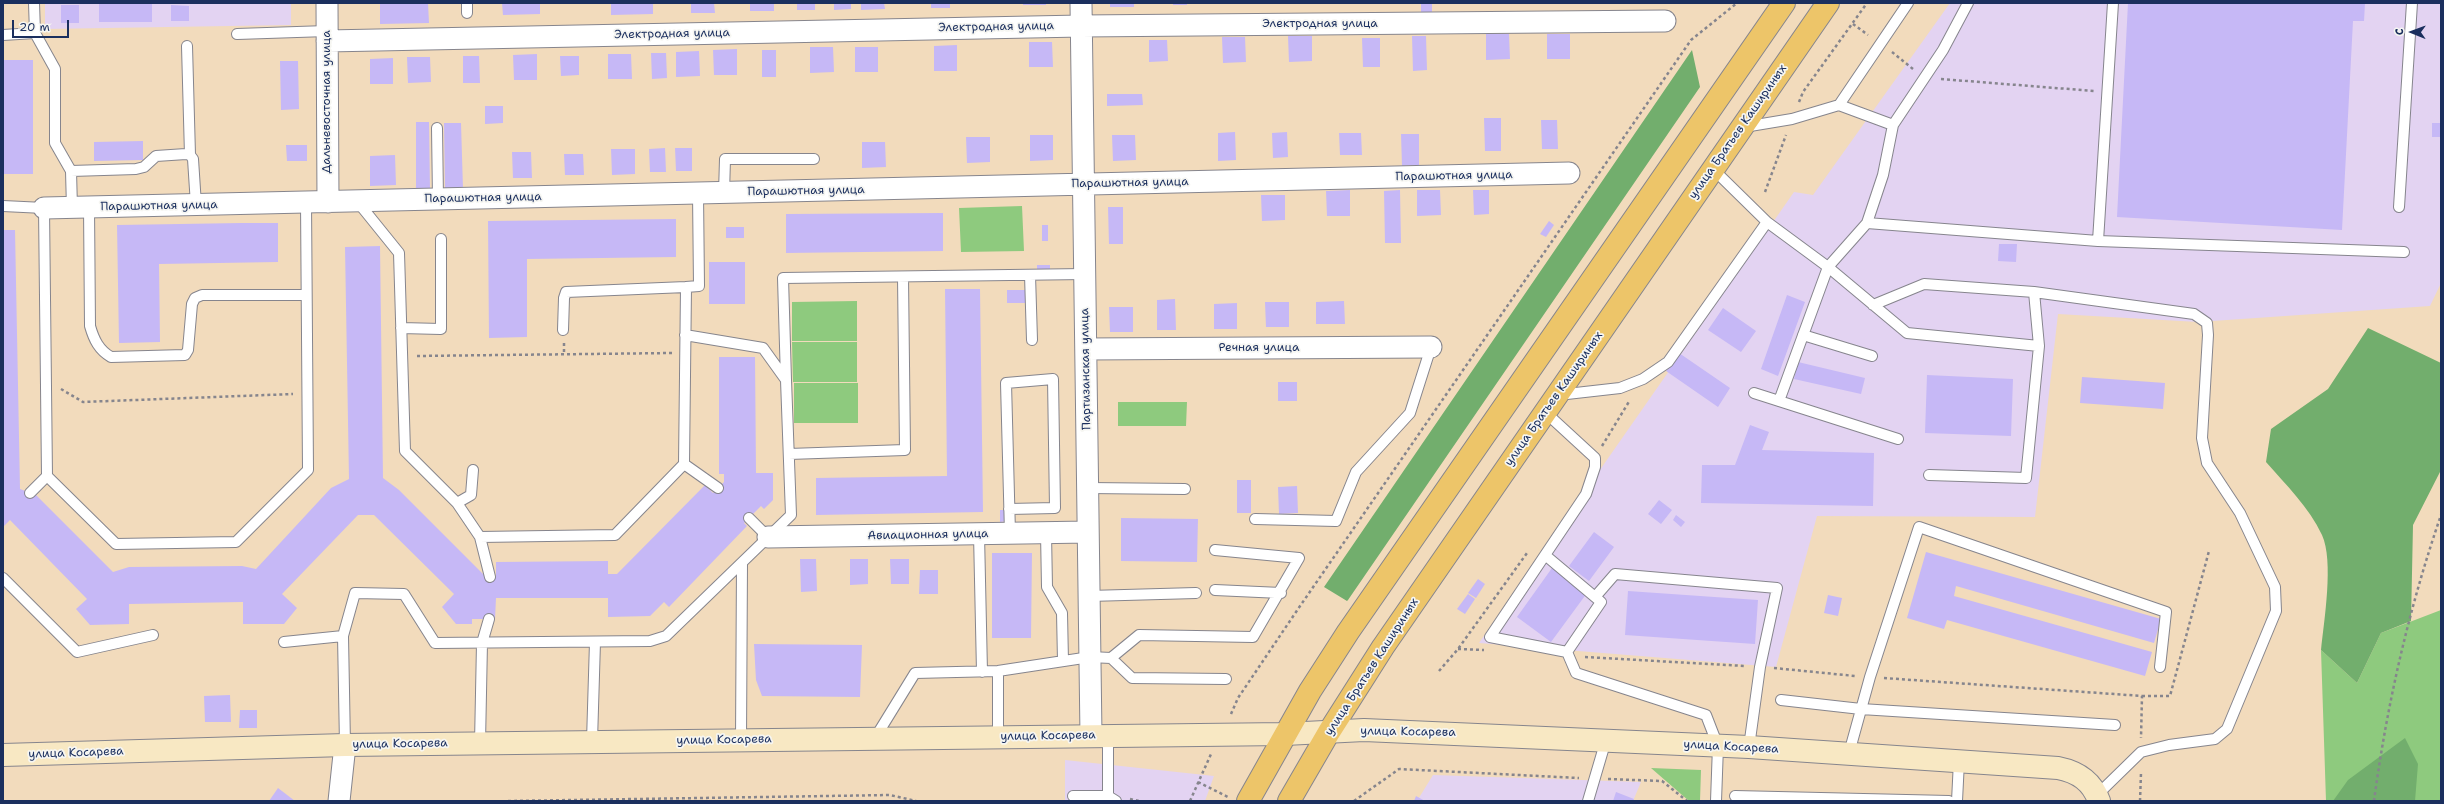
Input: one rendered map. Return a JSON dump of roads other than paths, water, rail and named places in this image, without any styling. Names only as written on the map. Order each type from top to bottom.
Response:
[{"type":"main road","points":[[1239,799],[1284,734],[1348,632],[1784,3]]},
{"type":"main road","name":"улица Братьев Кашириных","points":[[1289,801],[1329,732],[1392,634],[1828,3]]},
{"type":"street","name":"Дальневосточная улица","points":[[327,3],[328,202]]},
{"type":"street","name":"Партизанская улица","points":[[1081,3],[1090,657],[1100,736]]},
{"type":"street","name":"Электродная улица","points":[[327,36],[1081,26],[1666,21]]},
{"type":"street","name":"Парашютная улица","points":[[44,208],[1569,173]]},
{"type":"street","name":"Речная улица","points":[[1086,349],[1431,347]]},
{"type":"street","name":"Авиационная улица","points":[[768,537],[1088,532]]},
{"type":"street","name":"улица Косарева","points":[[3,755],[345,745],[1284,734],[1414,731],[1749,747],[1958,760],[2058,768],[2072,770],[2095,792]]},
{"type":"street","points":[[339,801],[345,745]]},
{"type":"lane","points":[[34,3],[35,33],[55,69],[55,143],[71,171],[80,208],[90,326],[94,339],[103,352],[111,357],[185,355],[188,350],[192,304],[195,298],[202,295],[306,295]]},
{"type":"lane","points":[[1838,105],[1908,3]]},
{"type":"lane","points":[[1779,401],[1828,266],[1867,223],[1883,175],[1893,125],[1943,50],[1968,3]]},
{"type":"lane","points":[[2098,241],[2113,3]]},
{"type":"lane","points":[[2399,207],[2412,3]]},
{"type":"lane","points":[[3,35],[35,33]]},
{"type":"lane","points":[[237,34],[327,36]]},
{"type":"lane","points":[[187,46],[190,155],[196,205]]},
{"type":"lane","points":[[1742,127],[1792,119],[1838,105],[1893,125]]},
{"type":"lane","points":[[437,128],[438,199]]},
{"type":"lane","points":[[71,171],[136,169],[144,167],[156,156],[190,155]]},
{"type":"lane","points":[[724,193],[725,159],[814,160]]},
{"type":"lane","points":[[1713,169],[1767,222],[1828,266],[1907,334],[2039,346]]},
{"type":"lane","points":[[563,330],[564,298],[566,292],[699,286],[698,193]]},
{"type":"lane","points":[[357,201],[399,253],[405,451],[457,502],[480,537],[490,577]]},
{"type":"lane","points":[[3,206],[44,208],[47,476],[116,544],[236,542],[308,470],[306,202]]},
{"type":"lane","points":[[1567,654],[1490,637],[1586,494],[1595,467],[1595,458],[1550,404],[1620,388],[1643,379],[1668,362],[1767,222]]},
{"type":"lane","points":[[1867,223],[2098,241],[2404,252]]},
{"type":"lane","points":[[401,328],[441,329],[441,239]]},
{"type":"lane","points":[[345,745],[343,636],[355,593],[404,594],[434,644],[650,641],[666,636],[791,515],[783,278],[1085,274]]},
{"type":"lane","points":[[1030,275],[1032,340]]},
{"type":"lane","points":[[790,454],[905,450],[903,277]]},
{"type":"lane","points":[[1874,306],[1924,284],[2034,292],[2194,314],[2207,323],[2208,335],[2202,438],[2207,463],[2240,513],[2275,588],[2276,611],[2227,729],[2215,739],[2169,745],[2141,752],[2095,792]]},
{"type":"lane","points":[[480,537],[615,535],[684,464],[686,287]]},
{"type":"lane","points":[[1929,475],[2026,478],[2039,346],[2034,292]]},
{"type":"lane","points":[[685,335],[763,348],[786,380]]},
{"type":"lane","points":[[1803,335],[1872,356]]},
{"type":"lane","points":[[1255,519],[1336,521],[1356,472],[1410,413],[1431,347]]},
{"type":"lane","points":[[1009,509],[1055,508],[1053,379],[1006,383],[1009,509],[1010,533]]},
{"type":"lane","points":[[1754,393],[1898,439]]},
{"type":"lane","points":[[684,464],[718,488]]},
{"type":"lane","points":[[457,502],[471,495],[473,470]]},
{"type":"lane","points":[[30,492],[47,476]]},
{"type":"lane","points":[[1088,488],[1185,488]]},
{"type":"lane","points":[[749,518],[768,537]]},
{"type":"lane","points":[[1849,753],[1870,677],[1919,527],[2166,612],[2160,667]]},
{"type":"lane","points":[[1046,533],[1047,587],[1062,613],[1063,662]]},
{"type":"lane","points":[[979,534],[982,672]]},
{"type":"lane","points":[[1111,658],[1139,635],[1253,637],[1281,593],[1299,558],[1215,550]]},
{"type":"lane","points":[[1545,556],[1601,602],[1567,654]]},
{"type":"lane","points":[[741,740],[742,563]]},
{"type":"lane","points":[[1595,597],[1616,574],[1777,588],[1760,667],[1749,747]]},
{"type":"lane","points":[[3,578],[77,652],[154,634]]},
{"type":"lane","points":[[1215,590],[1281,593]]},
{"type":"lane","points":[[1090,596],[1196,593]]},
{"type":"lane","points":[[480,743],[482,643],[489,619]]},
{"type":"lane","points":[[284,642],[343,636]]},
{"type":"lane","points":[[592,741],[595,642]]},
{"type":"lane","points":[[1567,654],[1576,673],[1706,715],[1718,746],[1716,801]]},
{"type":"lane","points":[[875,738],[916,674],[998,671],[1090,657],[1111,658],[1132,678],[1226,679]]},
{"type":"lane","points":[[998,671],[998,737]]},
{"type":"lane","points":[[1781,700],[1861,709],[2115,725]]},
{"type":"lane","points":[[1073,796],[1112,798],[1100,736]]},
{"type":"lane","points":[[1588,801],[1606,740]]},
{"type":"lane","points":[[1958,760],[1958,801]]},
{"type":"lane","points":[[1735,796],[1949,801]]}]
